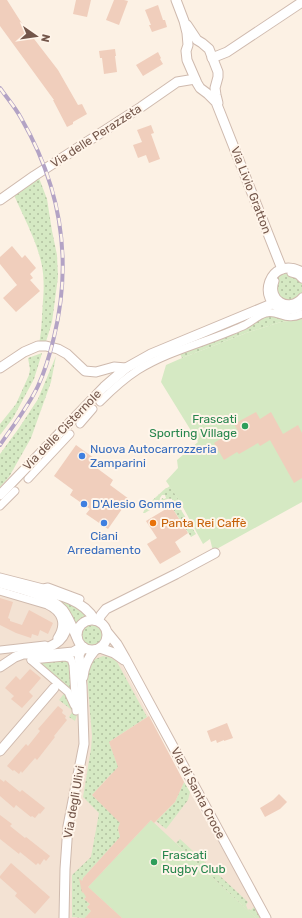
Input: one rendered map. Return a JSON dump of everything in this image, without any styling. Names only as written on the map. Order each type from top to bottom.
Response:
[{"type":"street","name":"Via Livio Gratton","points":[[176,0],[187,33],[188,45],[186,51],[189,65],[200,88],[216,102],[282,269]]},
{"type":"street","points":[[177,82],[189,65],[190,53],[194,48],[199,47],[212,57],[227,52],[302,2]]},
{"type":"street","name":"Via Livio Gratton","points":[[184,21],[197,40],[202,43],[212,57],[218,77],[216,95],[220,111]]},
{"type":"street","points":[[196,81],[204,86],[210,86],[218,77]]},
{"type":"street","name":"Via delle Perazzeta","points":[[0,200],[177,82],[196,81]]},
{"type":"street","points":[[302,272],[291,267],[282,269],[274,274],[270,281],[268,290],[269,296],[280,308],[290,310],[302,305]]},
{"type":"street","points":[[302,279],[293,273],[283,273],[276,279],[273,288],[276,297],[283,303],[293,304],[302,297]]},
{"type":"street","name":"Via delle Cisternole","points":[[0,495],[104,387],[126,368],[151,354],[274,303]]},
{"type":"street","points":[[100,402],[129,376],[151,363],[243,326],[267,312],[273,312],[286,317],[293,317],[302,314]]},
{"type":"street","name":"Via delle Cisternole","points":[[0,368],[24,352],[38,346],[46,346],[58,349],[66,354],[85,371],[96,372],[114,368],[126,368]]},
{"type":"street","points":[[80,424],[93,409]]},
{"type":"street","points":[[28,479],[70,434]]},
{"type":"street","points":[[0,506],[15,491]]},
{"type":"street","points":[[97,620],[106,609],[176,574],[215,552]]},
{"type":"street","points":[[0,577],[43,588],[48,587],[80,599]]},
{"type":"street","points":[[0,583],[48,600],[58,606],[68,618],[78,642],[82,647],[90,650],[98,649],[114,653],[124,660],[130,668]]},
{"type":"street","points":[[17,588],[59,595],[83,606],[106,627],[108,639],[105,644],[98,649]]},
{"type":"street","points":[[0,591],[53,608],[58,613],[62,625],[61,632],[52,643],[0,650]]},
{"type":"street","points":[[30,654],[46,649],[60,640],[64,636],[68,618]]},
{"type":"street","points":[[77,638],[79,628],[85,621],[97,620]]},
{"type":"street","name":"Via di Santa Croce","points":[[108,633],[117,644],[125,658],[266,918]]},
{"type":"street","points":[[0,667],[15,657],[23,654],[73,652],[82,647]]},
{"type":"street","name":"Via degli Ulivi","points":[[64,918],[64,869],[68,826],[84,744],[82,686],[79,655],[82,647]]},
{"type":"street","name":"Via degli Ulivi","points":[[82,686],[85,667],[89,657],[98,649]]},
{"type":"street","points":[[65,657],[71,660],[73,665],[76,711],[68,692],[31,660],[65,657]]},
{"type":"street","points":[[0,751],[54,688]]},
{"type":"shaded area","points":[[0,588],[96,619],[103,624],[108,631],[122,665],[184,782],[262,918],[0,918]]},
{"type":"green space","points":[[39,178],[47,199],[57,255],[58,277],[52,322],[45,345],[39,344],[44,292],[42,266],[34,239],[14,195]]},
{"type":"green space","points":[[288,272],[302,279],[302,297],[297,302],[279,301],[276,279]]},
{"type":"green space","points":[[302,314],[302,319],[281,322],[249,332],[182,358],[178,350],[259,316]]},
{"type":"green space","name":"Frascati Sporting Village","points":[[302,319],[302,502],[213,551],[210,539],[203,544],[179,500],[166,481],[178,468],[177,460],[198,442],[161,382],[166,365],[249,332],[281,322]]},
{"type":"green space","points":[[42,353],[34,379],[13,418],[0,435],[0,424],[16,404],[29,375],[30,369],[28,358]]},
{"type":"green space","points":[[56,356],[51,382],[31,438],[9,477],[0,487],[0,454],[38,399]]},
{"type":"green space","points":[[170,486],[179,500],[181,510],[196,534],[191,537],[171,506],[164,508],[162,505],[167,505],[167,501],[169,503],[172,502],[172,499],[166,499],[161,502],[162,498],[166,498],[165,495],[162,495],[160,498],[159,504],[143,513],[146,506]]},
{"type":"green space","points":[[56,599],[74,606],[88,618],[75,623],[69,611]]},
{"type":"green space","points":[[92,625],[99,628],[102,635],[99,642],[92,645],[85,642],[82,635],[85,628]]},
{"type":"green space","points":[[103,656],[111,658],[117,662],[147,717],[109,742],[123,779],[112,773],[92,795],[121,823],[118,830],[121,836],[83,878],[82,888],[83,892],[87,896],[84,899],[90,904],[87,907],[91,911],[85,918],[72,917],[72,875],[91,857],[99,813],[83,797],[92,736],[87,675],[90,664],[93,660]]},
{"type":"green space","points":[[68,658],[77,715],[75,721],[69,717],[73,711],[59,700],[66,691],[31,660]]},
{"type":"green space","points":[[184,782],[190,792],[188,800],[166,829],[156,821],[175,802]]},
{"type":"green space","name":"Frascati Rugby Club","points":[[151,820],[256,918],[122,918],[88,887]]},
{"type":"green space","points":[[180,839],[248,902],[246,905],[248,910],[251,910],[255,906],[262,918],[256,918],[176,843]]},
{"type":"building","points":[[0,0],[7,0],[21,22],[58,70],[78,105],[82,104],[87,114],[73,122],[73,124],[67,127],[54,100],[0,26]]},
{"type":"building","points":[[76,0],[91,0],[87,17],[73,14]]},
{"type":"building","points":[[114,0],[128,1],[119,25],[106,20]]},
{"type":"building","points":[[158,5],[167,27],[152,32],[145,10]]},
{"type":"building","points":[[115,49],[117,72],[104,74],[102,58],[100,58],[99,51]]},
{"type":"building","points":[[158,52],[163,64],[143,76],[136,65]]},
{"type":"building","points":[[151,125],[154,133],[151,134],[160,159],[149,163],[146,155],[138,158],[133,145],[142,142],[137,130]]},
{"type":"building","points":[[12,246],[22,258],[25,255],[36,268],[30,274],[33,278],[30,280],[40,291],[16,312],[3,298],[17,285],[0,264],[0,257]]},
{"type":"building","points":[[256,412],[260,419],[271,412],[283,434],[298,425],[302,433],[302,478],[294,483],[270,440],[260,446],[258,443],[239,454],[237,452],[224,460],[214,443],[225,436],[226,438],[238,431],[234,424]]},
{"type":"building","points":[[76,445],[98,461],[94,466],[113,480],[110,485],[129,499],[108,529],[86,514],[90,509],[70,495],[73,490],[54,476]]},
{"type":"building","points":[[171,506],[188,533],[175,542],[181,552],[160,564],[147,544],[157,538],[146,521]]},
{"type":"building","points":[[0,598],[13,602],[8,618],[10,621],[22,625],[29,610],[53,623],[48,634],[40,630],[38,636],[32,634],[31,638],[0,625]]},
{"type":"building","points":[[30,669],[41,678],[29,692],[33,696],[22,708],[11,699],[14,696],[5,688],[16,676],[20,680]]},
{"type":"building","points":[[58,706],[63,710],[62,713],[66,716],[65,718],[67,720],[37,760],[35,758],[22,773],[21,771],[19,774],[14,770],[13,771],[7,766],[26,744],[28,746],[40,731],[38,729]]},
{"type":"building","points":[[149,716],[184,782],[175,802],[154,823],[151,820],[88,887],[122,918],[85,918],[91,911],[87,907],[90,904],[84,899],[86,897],[83,892],[82,893],[79,878],[82,881],[83,878],[120,837],[118,828],[120,823],[92,795],[118,767],[109,742]]},
{"type":"building","points":[[227,723],[233,738],[217,743],[216,740],[211,742],[207,731]]},
{"type":"building","points":[[0,779],[4,782],[5,780],[20,792],[22,790],[45,808],[35,818],[32,816],[31,817],[16,805],[14,808],[0,796]]},
{"type":"building","points":[[279,794],[287,802],[280,809],[265,817],[260,808],[273,800]]},
{"type":"building","points":[[0,815],[12,824],[10,826],[50,856],[46,861],[44,859],[40,865],[38,863],[36,865],[0,839]]},
{"type":"building","points":[[11,863],[50,897],[35,914],[15,896],[17,893],[0,878]]},
{"type":"railway","points":[[0,88],[21,118],[35,144],[46,170],[60,224],[62,252],[60,308],[49,356],[38,386],[30,401],[0,445]]},
{"type":"place","name":"Frascati Sporting Village","points":[[245,426]]},
{"type":"place","name":"Nuova Autocarrozzeria Zamparini","points":[[82,456]]},
{"type":"place","name":"D'Alesio Gomme","points":[[84,504]]},
{"type":"place","name":"Ciani Arredamento","points":[[104,523]]},
{"type":"place","name":"Panta Rei Caffè","points":[[153,523]]},
{"type":"place","name":"Frascati Rugby Club","points":[[154,862]]}]
